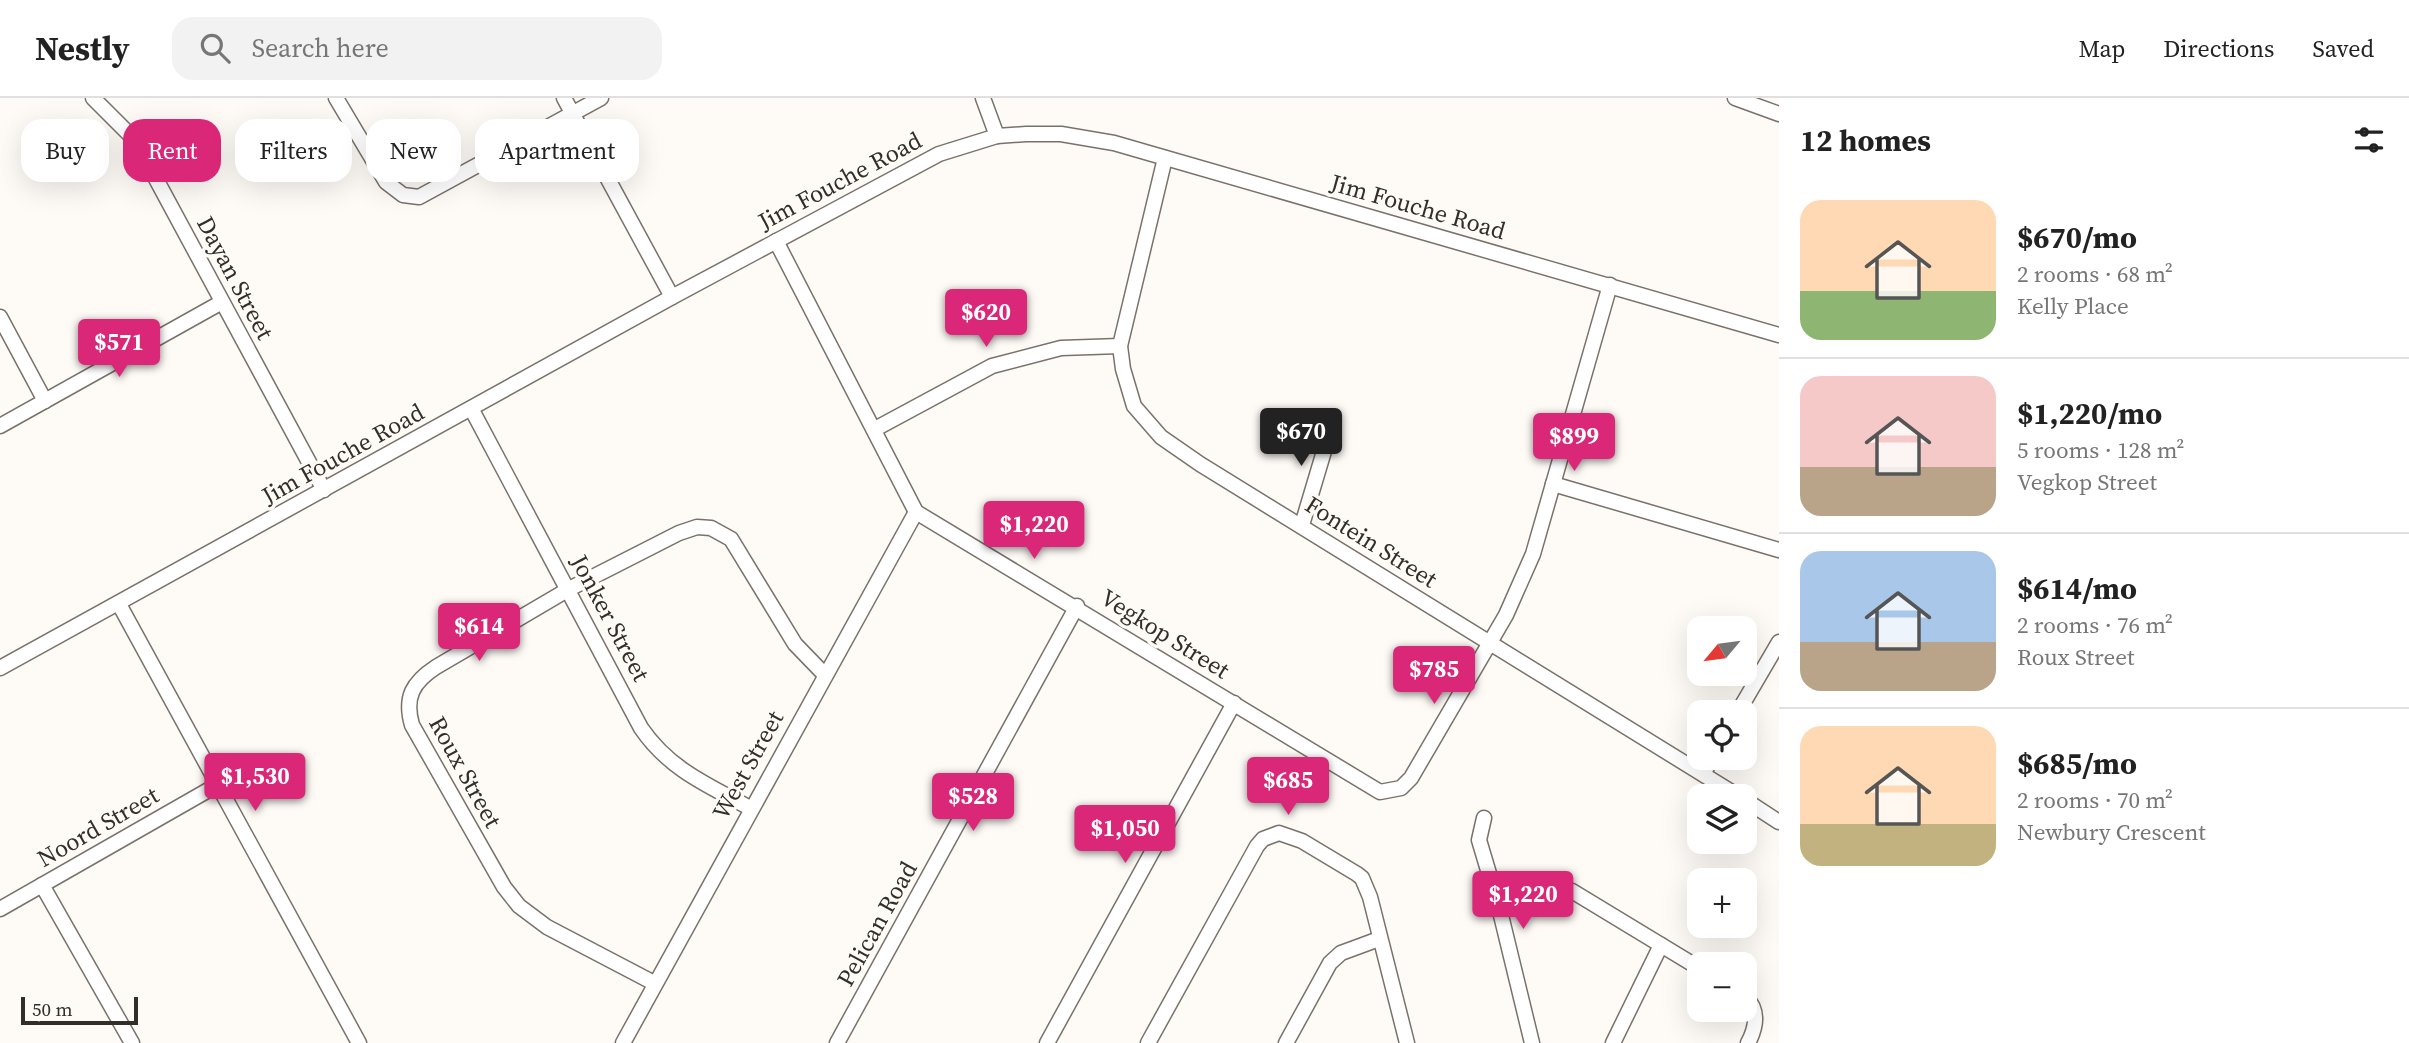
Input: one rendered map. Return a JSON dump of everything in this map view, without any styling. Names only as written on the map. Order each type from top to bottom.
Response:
[{"type":"street","name":"Dayan Street","points":[[93,98],[135,140],[324,490]]},
{"type":"street","points":[[336,98],[386,182],[403,195],[419,197],[601,98]]},
{"type":"street","points":[[564,98],[673,297]]},
{"type":"street","points":[[983,98],[997,136]]},
{"type":"street","points":[[1735,98],[1779,114]]},
{"type":"street","name":"Jim Fouche Road","points":[[0,668],[673,297],[939,154],[997,136],[1061,134],[1114,143],[1779,334]]},
{"type":"street","name":"Fontein Street","points":[[1165,158],[1120,346],[1123,369],[1134,406],[1161,438],[1719,784]]},
{"type":"street","points":[[776,241],[916,512]]},
{"type":"street","points":[[1491,642],[1533,554],[1609,285]]},
{"type":"street","points":[[0,426],[222,302]]},
{"type":"street","points":[[0,317],[45,401]]},
{"type":"street","points":[[875,429],[992,366],[1061,348],[1120,346]]},
{"type":"street","name":"Jonker Street","points":[[472,410],[641,728],[657,751],[684,772],[750,808]]},
{"type":"street","points":[[1302,525],[1333,421]]},
{"type":"street","points":[[1553,484],[1779,550]]},
{"type":"street","name":"Vegkop Street","points":[[916,512],[1077,606],[1380,792],[1401,788],[1411,778],[1491,642]]},
{"type":"street","name":"West Street","points":[[623,1043],[750,808],[916,512]]},
{"type":"street","name":"Roux Street","points":[[654,983],[547,927],[519,906],[504,887],[415,732],[408,711],[412,688],[420,678],[569,589],[679,533],[697,527],[711,528],[731,539],[795,644],[824,674]]},
{"type":"street","points":[[118,604],[359,1043]]},
{"type":"street","name":"Pelican Road","points":[[838,1043],[1077,606]]},
{"type":"street","points":[[1745,700],[1779,642]]},
{"type":"street","points":[[1047,1043],[1234,703]]},
{"type":"street","points":[[1703,774],[1705,770]]},
{"type":"street","name":"Noord Street","points":[[0,909],[219,784]]},
{"type":"street","points":[[1757,807],[1779,821]]},
{"type":"street","points":[[1484,818],[1479,840],[1499,907],[1532,1043]]},
{"type":"street","points":[[1148,1043],[1257,846],[1271,834],[1291,836],[1362,878],[1370,897],[1408,1043]]},
{"type":"street","points":[[42,885],[132,1043]]},
{"type":"street","points":[[1499,907],[1564,890],[1572,891],[1687,961]]},
{"type":"street","points":[[1286,1043],[1329,963],[1341,953],[1379,939]]},
{"type":"street","points":[[1614,1043],[1661,945]]},
{"type":"street","points":[[1748,1043],[1755,1022]]}]
